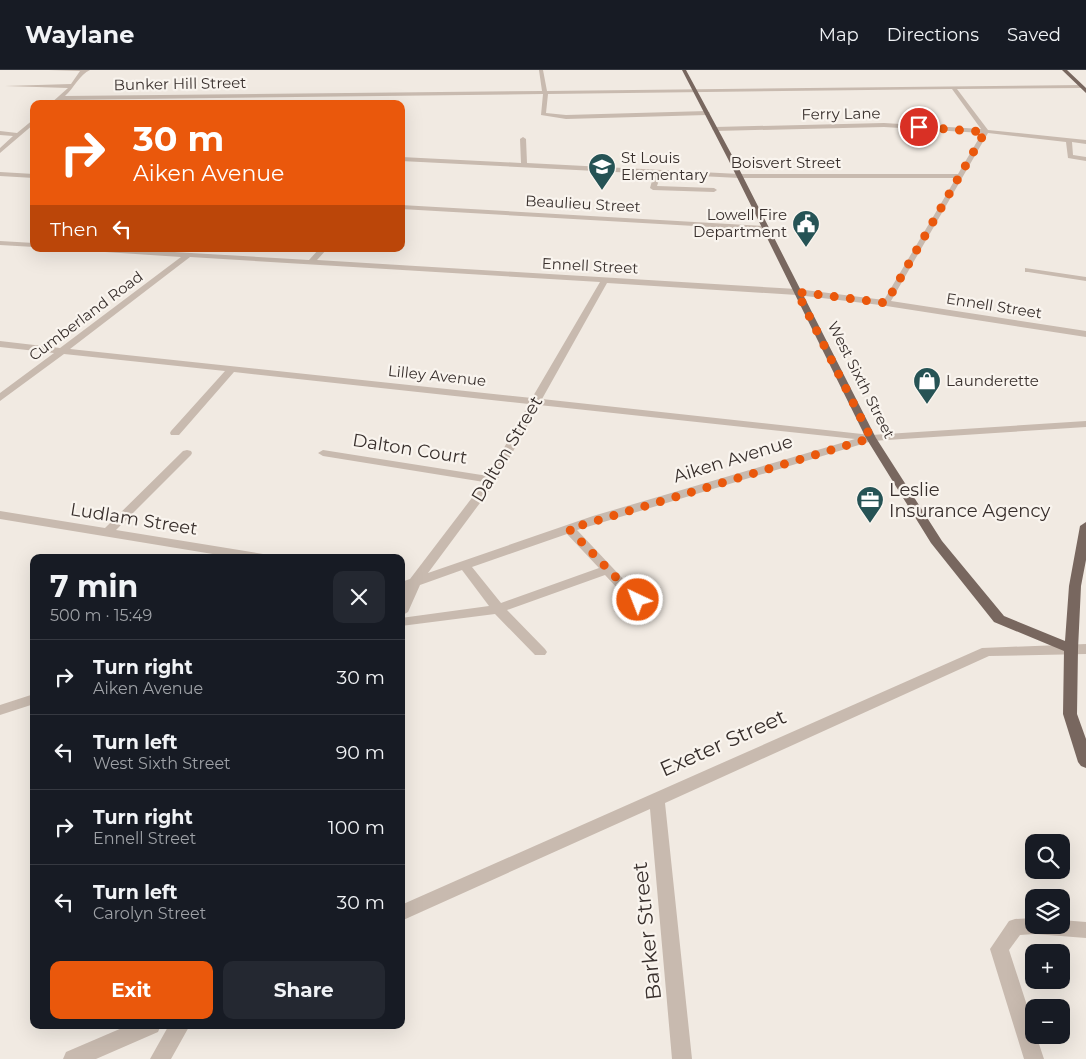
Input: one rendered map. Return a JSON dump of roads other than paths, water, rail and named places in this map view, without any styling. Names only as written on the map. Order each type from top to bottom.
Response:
[{"type":"main road","name":"West Sixth Street","points":[[684,70],[693,92],[716,129],[871,438],[937,543],[999,619],[1071,649]]},
{"type":"main road","points":[[1064,70],[1086,91]]},
{"type":"main road","points":[[1086,526],[1075,586],[1071,649],[1070,714],[1086,762]]},
{"type":"street","points":[[51,70],[86,70]]},
{"type":"street","points":[[58,100],[86,70]]},
{"type":"street","points":[[540,70],[544,92],[544,114],[566,117],[707,113]]},
{"type":"street","points":[[8,86],[72,86]]},
{"type":"street","name":"Bunker Hill Street","points":[[60,98],[1081,86]]},
{"type":"street","points":[[886,303],[985,132],[954,88]]},
{"type":"street","points":[[208,100],[210,96]]},
{"type":"street","points":[[0,151],[30,124]]},
{"type":"street","name":"Ferry Lane","points":[[716,129],[884,126],[985,132],[1086,142]]},
{"type":"street","points":[[0,132],[17,135]]},
{"type":"street","points":[[523,140],[524,165]]},
{"type":"street","points":[[1070,140],[1070,157],[1086,159]]},
{"type":"street","name":"Boisvert Street","points":[[405,159],[739,176],[960,176]]},
{"type":"street","points":[[658,172],[653,188],[714,190]]},
{"type":"street","points":[[0,174],[30,176]]},
{"type":"street","name":"Beaulieu Street","points":[[405,207],[764,228]]},
{"type":"street","points":[[0,243],[30,245]]},
{"type":"street","name":"Ennell Street","points":[[160,252],[797,292],[886,303],[1086,334]]},
{"type":"street","points":[[311,262],[320,252]]},
{"type":"street","name":"Cumberland Road","points":[[0,398],[188,255]]},
{"type":"street","points":[[1028,270],[1086,279]]},
{"type":"street","name":"Dalton Street","points":[[405,603],[415,582],[491,480],[605,280]]},
{"type":"street","name":"Lilley Avenue","points":[[0,344],[871,438]]},
{"type":"street","points":[[175,433],[232,369]]},
{"type":"street","name":"Aiken Avenue","points":[[405,586],[569,529],[871,438],[1086,424]]},
{"type":"street","points":[[108,532],[187,453]]},
{"type":"street","name":"Dalton Court","points":[[323,453],[491,480]]},
{"type":"street","name":"Ludlam Street","points":[[0,515],[239,554]]},
{"type":"street","points":[[569,529],[638,600]]},
{"type":"street","points":[[464,565],[498,609],[540,652]]},
{"type":"street","points":[[405,621],[498,609],[608,569]]},
{"type":"street","points":[[405,581],[415,582]]},
{"type":"street","name":"Exeter Street","points":[[405,911],[656,798],[942,673],[987,651],[1086,649]]},
{"type":"street","points":[[0,710],[30,700]]},
{"type":"street","name":"Barker Street","points":[[656,798],[682,1059]]},
{"type":"street","points":[[1034,1059],[999,949],[1015,927],[1035,926],[1086,930]]},
{"type":"street","points":[[74,1059],[141,1029]]},
{"type":"street","points":[[160,1059],[178,1029]]},
{"type":"place","name":"St Louis Elementary","points":[[602,191]]},
{"type":"place","name":"Lowell Fire Department","points":[[806,248]]},
{"type":"place","name":"Launderette","points":[[927,405]]},
{"type":"place","name":"Leslie Insurance Agency","points":[[870,524]]}]
